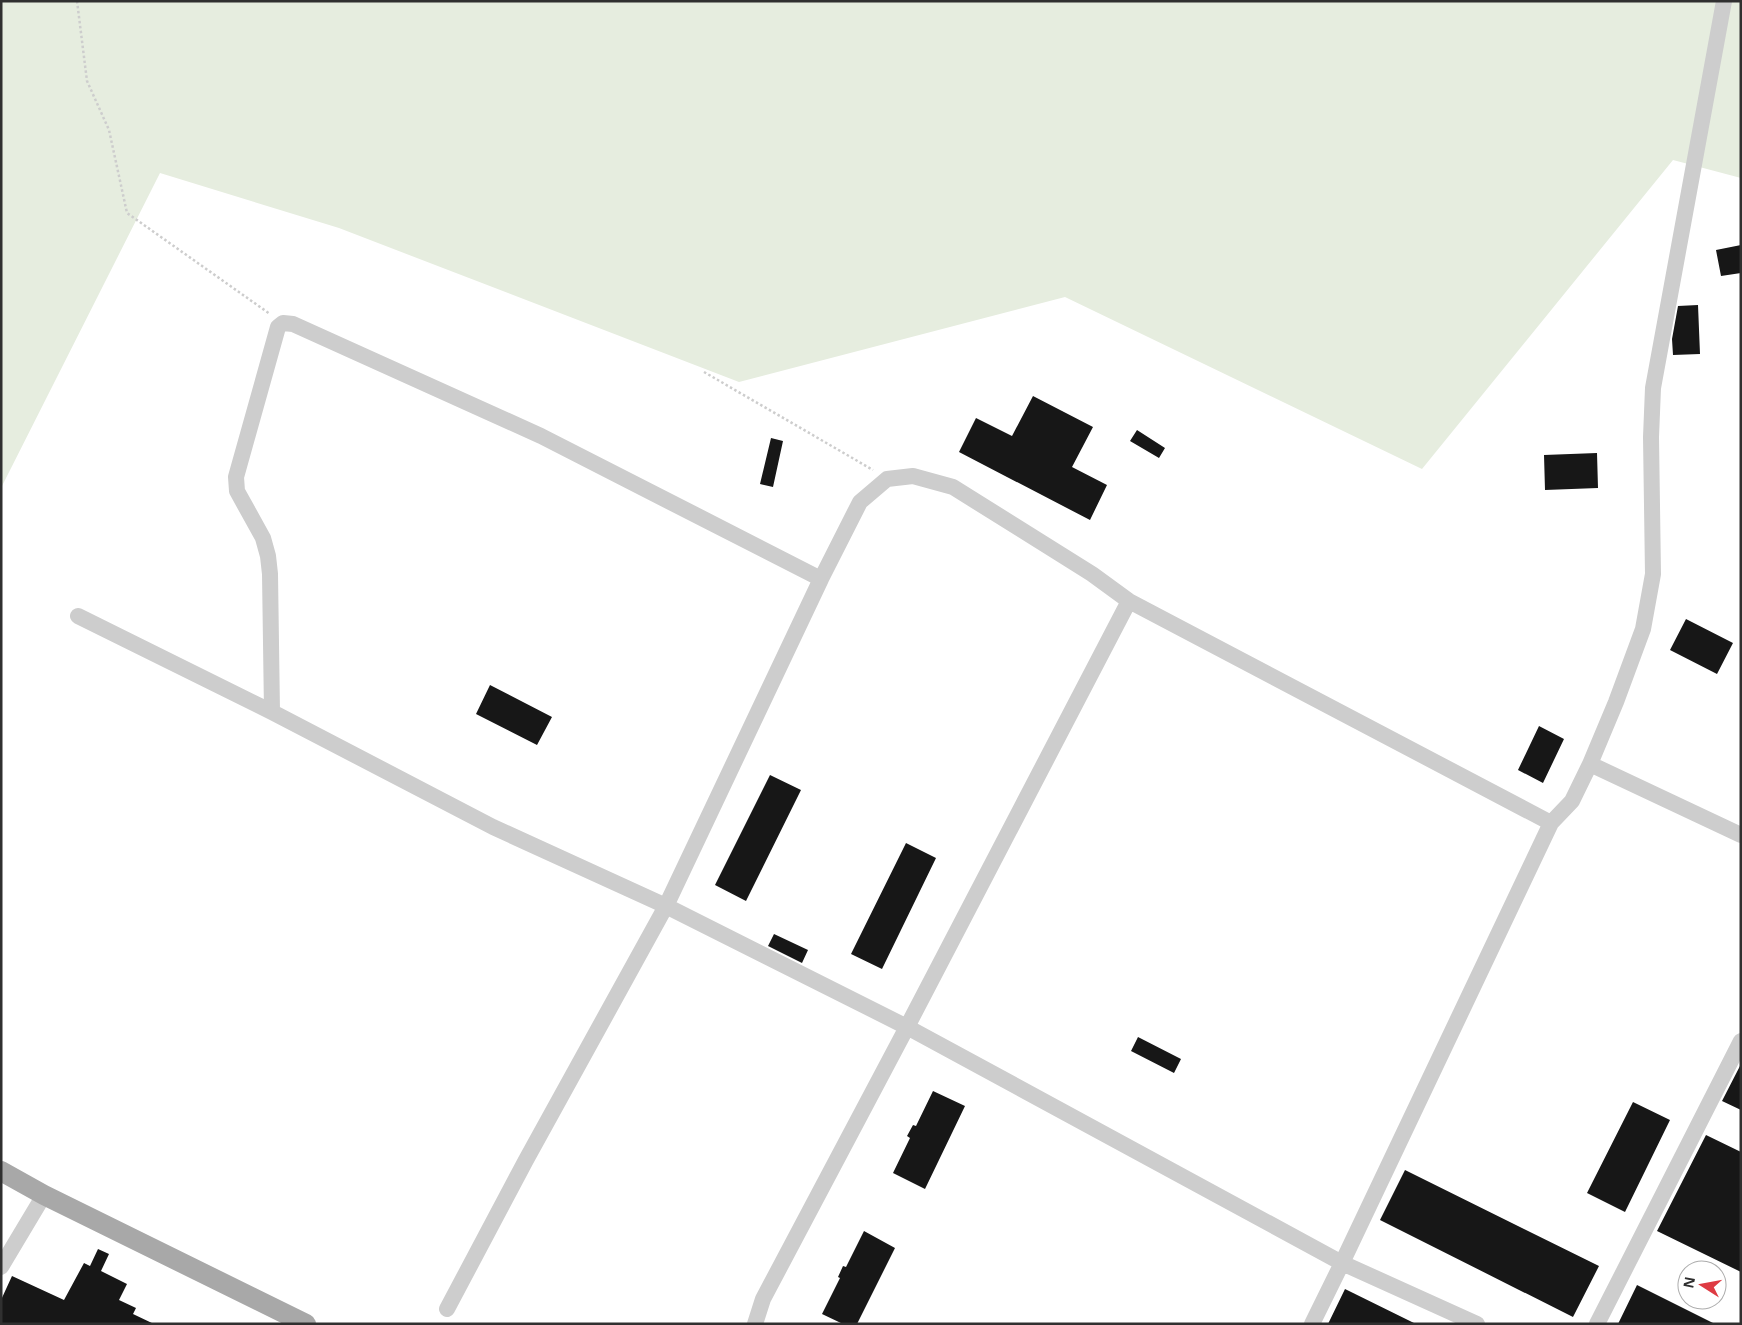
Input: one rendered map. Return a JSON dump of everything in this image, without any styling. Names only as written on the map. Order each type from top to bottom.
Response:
[{"type":"main road","points":[[1,1171],[44,1195],[306,1324]]},
{"type":"street","points":[[1312,1324],[1551,823],[1572,801],[1590,764],[1616,702],[1643,629],[1652,574],[1651,437],[1653,388],[1724,1]]},
{"type":"street","points":[[272,712],[270,574],[268,556],[263,538],[237,491],[236,477],[278,327],[283,324],[293,324],[541,436],[821,579]]},
{"type":"street","points":[[447,1309],[526,1160],[666,906],[821,579],[860,502],[887,478],[912,476],[954,487],[1092,574],[1129,601],[1551,823]]},
{"type":"street","points":[[755,1324],[763,1299],[1129,601]]},
{"type":"street","points":[[78,616],[272,712],[493,827],[666,906],[907,1027],[1342,1263],[1477,1324]]},
{"type":"street","points":[[1590,764],[1741,835]]},
{"type":"street","points":[[1597,1324],[1741,1041]]},
{"type":"street","points":[[1,1267],[44,1195]]},
{"type":"path","points":[[77,1],[87,81],[109,130],[127,213],[283,324]]},
{"type":"path","points":[[704,372],[887,478]]},
{"type":"shaded area","points":[[1,1],[1741,1],[1741,178],[1673,160],[1422,469],[1065,297],[739,382],[339,228],[160,173],[1,488]]},
{"type":"building","points":[[1741,245],[1741,273],[1721,276],[1716,250]]},
{"type":"building","points":[[1698,305],[1700,354],[1673,355],[1672,339],[1678,306]]},
{"type":"building","points":[[1033,396],[1093,427],[1072,467],[1107,485],[1090,520],[959,452],[976,418],[1012,436]]},
{"type":"building","points":[[1137,430],[1165,448],[1159,458],[1130,441]]},
{"type":"building","points":[[771,438],[783,441],[773,487],[760,484]]},
{"type":"building","points":[[1597,453],[1598,488],[1545,490],[1544,455]]},
{"type":"building","points":[[1686,619],[1733,643],[1717,674],[1670,650]]},
{"type":"building","points":[[490,685],[552,717],[537,745],[476,714]]},
{"type":"building","points":[[1539,726],[1564,739],[1543,783],[1518,770]]},
{"type":"building","points":[[770,775],[801,790],[746,901],[715,885]]},
{"type":"building","points":[[906,843],[936,858],[882,969],[851,954]]},
{"type":"building","points":[[774,934],[808,950],[802,963],[768,946]]},
{"type":"building","points":[[1138,1037],[1181,1059],[1174,1073],[1131,1051]]},
{"type":"building","points":[[1741,1064],[1741,1110],[1722,1101]]},
{"type":"building","points":[[933,1091],[965,1106],[925,1189],[893,1173],[910,1138],[907,1136],[913,1125],[916,1126]]},
{"type":"building","points":[[1633,1102],[1670,1120],[1625,1212],[1587,1193]]},
{"type":"building","points":[[1706,1135],[1741,1152],[1741,1272],[1727,1265],[1727,1260],[1716,1260],[1657,1231]]},
{"type":"building","points":[[1405,1170],[1599,1266],[1573,1317],[1380,1220]]},
{"type":"building","points":[[864,1231],[895,1248],[857,1324],[843,1324],[822,1314],[840,1278],[838,1277],[843,1266],[846,1267]]},
{"type":"building","points":[[98,1249],[109,1254],[101,1271],[127,1284],[119,1300],[136,1308],[133,1314],[154,1324],[1,1324],[1,1300],[12,1276],[64,1300],[84,1263],[90,1266]]},
{"type":"building","points":[[1637,1285],[1677,1305],[1677,1310],[1687,1310],[1715,1324],[1618,1324]]},
{"type":"building","points":[[1345,1289],[1416,1324],[1328,1324]]}]
